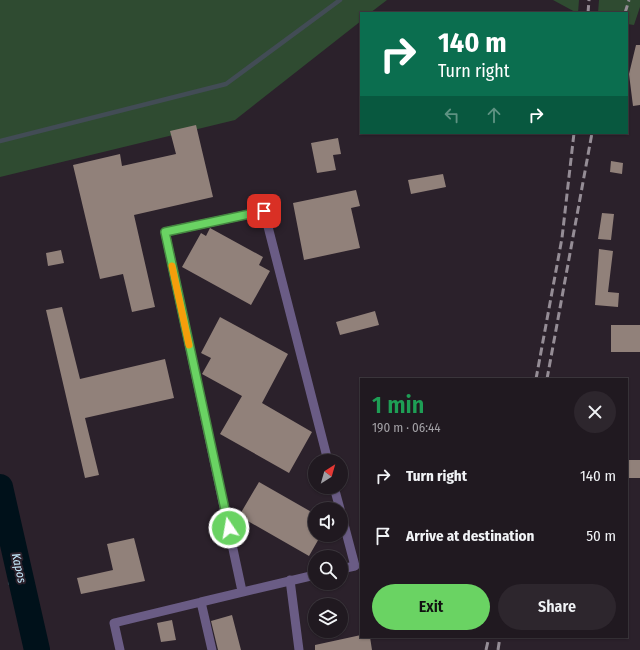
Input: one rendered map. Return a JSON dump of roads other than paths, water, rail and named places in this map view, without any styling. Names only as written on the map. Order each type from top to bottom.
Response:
[{"type":"lane","points":[[242,591],[165,232],[264,211],[326,454]]},
{"type":"lane","points":[[348,535],[358,566],[348,568]]},
{"type":"lane","points":[[120,650],[114,623],[242,591],[308,576]]},
{"type":"lane","points":[[290,580],[300,650]]},
{"type":"lane","points":[[201,602],[212,650]]},
{"type":"waterway","points":[[0,141],[226,84],[340,0]]},
{"type":"waterway","name":"Kapos","points":[[0,487],[37,650]]},
{"type":"waterway","points":[[10,583],[22,583]]},
{"type":"railway","points":[[588,12],[589,0]]},
{"type":"railway","points":[[625,12],[629,0]]},
{"type":"railway","points":[[536,378],[562,238],[574,134]]},
{"type":"railway","points":[[547,378],[592,134]]},
{"type":"railway","points":[[486,650],[489,638]]},
{"type":"railway","points":[[498,650],[500,638]]}]
